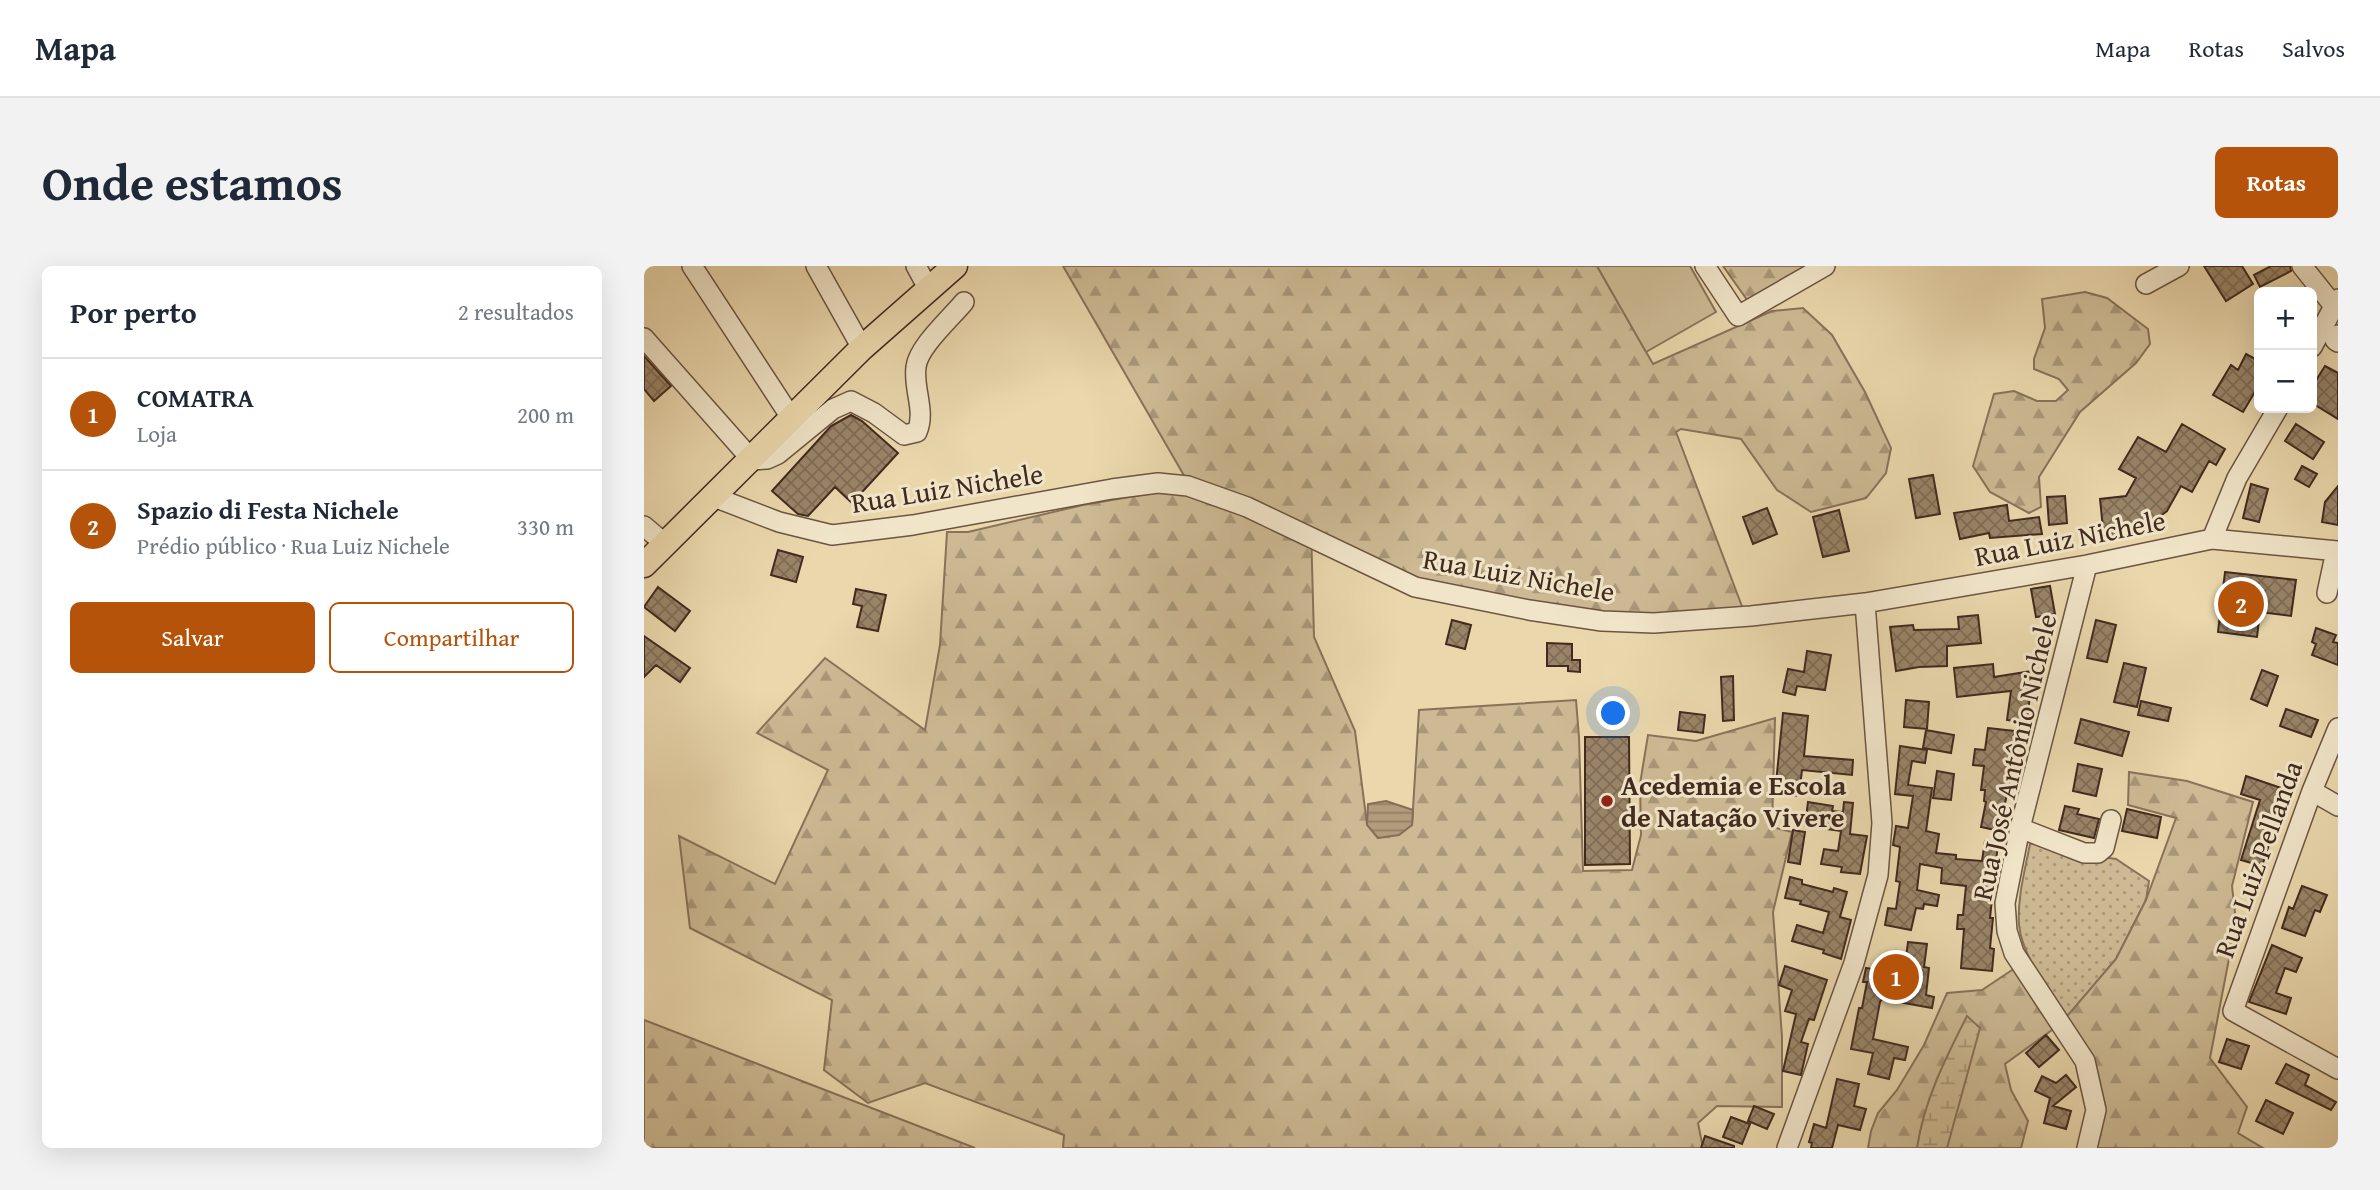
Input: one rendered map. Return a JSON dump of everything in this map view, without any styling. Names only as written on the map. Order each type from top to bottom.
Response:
[{"type":"main road","points":[[644,565],[862,348],[955,266]]},
{"type":"street","points":[[692,266],[792,419]]},
{"type":"street","points":[[816,266],[862,348]]},
{"type":"street","points":[[916,266],[928,288]]},
{"type":"street","points":[[1705,266],[1738,316],[1825,266]]},
{"type":"street","points":[[2146,284],[2179,266]]},
{"type":"street","points":[[2311,270],[2336,302],[2317,338]]},
{"type":"street","points":[[644,338],[752,460],[767,459],[778,454],[833,409],[851,401],[874,413],[904,435],[917,432],[922,421],[915,365],[922,350],[964,302]]},
{"type":"street","points":[[2338,335],[2335,340],[2338,342]]},
{"type":"street","points":[[2212,540],[2237,478],[2275,413]]},
{"type":"street","name":"Rua Luiz Nichele","points":[[715,497],[779,522],[832,535],[913,524],[1112,489],[1158,483],[1188,486],[1247,508],[1415,587],[1528,610],[1602,621],[1654,623],[1751,616],[1865,603],[2087,565],[2212,540],[2337,551]]},
{"type":"street","points":[[644,526],[665,544]]},
{"type":"street","points":[[2327,593],[2337,551]]},
{"type":"street","name":"Rua José Antônio Nichele","points":[[2087,565],[2021,828],[2005,903],[2007,931],[2014,953],[2085,1061],[2096,1110],[2087,1148]]},
{"type":"street","points":[[1787,1148],[1854,963],[1878,875],[1882,824],[1865,603]]},
{"type":"street","name":"Rua Luiz Pellanda","points":[[2338,728],[2312,791],[2233,1011],[2338,1069]]},
{"type":"street","points":[[2312,791],[2338,806]]},
{"type":"street","points":[[2021,828],[2084,853],[2098,853],[2104,848],[2111,820]]},
{"type":"green space","points":[[1063,266],[1597,266],[1653,364],[1772,311],[1803,308],[1832,335],[1865,392],[1891,448],[1886,473],[1866,498],[1811,512],[1777,490],[1741,439],[1681,429],[1676,432],[1743,609],[1661,616],[1599,616],[1411,578],[1311,528],[1314,637],[1355,731],[1367,824],[1378,838],[1412,825],[1419,710],[1576,700],[1583,871],[1632,870],[1641,835],[1640,784],[1648,735],[1696,741],[1775,718],[1772,827],[1792,832],[1773,912],[1782,1037],[1782,1107],[1717,1106],[1698,1123],[1703,1148],[1063,1148],[1064,1135],[925,1083],[868,1103],[824,1070],[832,1000],[690,928],[679,836],[775,884],[828,770],[757,733],[825,658],[925,730],[940,645],[947,532],[968,532],[1083,505],[1146,494],[1186,479]]},
{"type":"green space","points":[[1597,266],[1690,266],[1716,312],[1646,352]]},
{"type":"green space","points":[[1723,266],[1816,266],[1750,304]]},
{"type":"green space","points":[[2085,292],[2107,298],[2148,329],[2150,344],[2136,363],[2080,412],[2039,477],[2041,507],[2029,513],[1990,492],[1973,466],[1994,394],[2014,391],[2037,401],[2056,401],[2068,390],[2059,379],[2034,369],[2034,359],[2045,328],[2042,299]]},
{"type":"green space","points":[[2129,772],[2187,781],[2253,802],[2232,886],[2236,922],[2210,1058],[2247,1107],[2238,1133],[2263,1148],[2093,1148],[2098,1132],[2063,1022],[2005,1064],[2011,1090],[2028,1121],[2021,1148],[1868,1148],[1878,1113],[1897,1090],[1924,1045],[1947,993],[1982,990],[2018,966],[2063,1021],[2116,959],[2146,900],[2176,818],[2128,805]]},
{"type":"green space","points":[[2041,842],[2068,852],[2116,859],[2149,881],[2146,900],[2116,959],[2067,1017],[2031,961],[2019,925],[2020,895],[2030,844]]},
{"type":"green space","points":[[1967,1016],[1980,1028],[1947,1148],[1917,1148],[1930,1097]]},
{"type":"green space","points":[[644,1020],[975,1148],[644,1148]]},
{"type":"shaded area","points":[[1386,801],[1413,810],[1412,825],[1399,835],[1378,838],[1367,825],[1368,804]]},
{"type":"building","points":[[2204,266],[2242,266],[2253,284],[2226,301]]},
{"type":"building","points":[[2271,266],[2290,266],[2291,271],[2260,287],[2254,275]]},
{"type":"building","points":[[2246,354],[2254,358],[2254,393],[2243,412],[2213,395],[2231,365],[2238,370]]},
{"type":"building","points":[[644,356],[671,386],[654,401],[644,389]]},
{"type":"building","points":[[2325,366],[2338,373],[2338,419],[2317,406],[2317,379]]},
{"type":"building","points":[[851,415],[862,421],[898,453],[852,503],[835,487],[808,516],[798,514],[772,491],[831,426]]},
{"type":"building","points":[[2182,424],[2225,449],[2216,465],[2209,461],[2192,492],[2181,486],[2167,511],[2155,520],[2157,525],[2137,534],[2104,538],[2100,499],[2126,496],[2136,478],[2119,469],[2138,437],[2166,452]]},
{"type":"building","points":[[2296,424],[2324,442],[2313,459],[2285,441]]},
{"type":"building","points":[[2302,466],[2317,474],[2309,487],[2295,479]]},
{"type":"building","points":[[1933,475],[1940,514],[1916,518],[1909,479]]},
{"type":"building","points":[[2251,484],[2268,489],[2259,522],[2243,518]]},
{"type":"building","points":[[2338,486],[2338,525],[2322,522],[2325,502]]},
{"type":"building","points":[[2065,496],[2067,523],[2049,525],[2047,497]]},
{"type":"building","points":[[2007,505],[2009,521],[2039,517],[2042,534],[1990,538],[1989,533],[1960,539],[1954,513]]},
{"type":"building","points":[[1767,508],[1777,534],[1753,544],[1743,517]]},
{"type":"building","points":[[1839,510],[1849,551],[1823,557],[1813,517]]},
{"type":"building","points":[[778,550],[803,557],[796,582],[771,575]]},
{"type":"building","points":[[2225,572],[2296,580],[2291,616],[2260,612],[2257,637],[2218,632]]},
{"type":"building","points":[[2050,586],[2055,614],[2036,617],[2031,589]]},
{"type":"building","points":[[658,587],[690,611],[675,631],[644,607]]},
{"type":"building","points":[[856,589],[886,595],[878,631],[857,627],[862,606],[853,604]]},
{"type":"building","points":[[1978,615],[1981,643],[1947,646],[1947,666],[1896,671],[1890,627],[1913,625],[1914,630],[1959,629],[1958,617]]},
{"type":"building","points":[[1452,620],[1471,625],[1465,649],[1446,644]]},
{"type":"building","points":[[2096,620],[2116,625],[2107,662],[2087,658]]},
{"type":"building","points":[[2316,628],[2336,635],[2333,642],[2338,643],[2338,665],[2312,655],[2316,644],[2312,642]]},
{"type":"building","points":[[644,636],[690,668],[680,682],[656,665],[644,677]]},
{"type":"building","points":[[1547,643],[1572,644],[1572,660],[1580,660],[1580,672],[1568,671],[1568,666],[1547,666]]},
{"type":"building","points":[[1807,651],[1831,655],[1825,690],[1797,686],[1795,695],[1783,692],[1788,669],[1804,672]]},
{"type":"building","points":[[2124,663],[2146,668],[2137,707],[2114,702]]},
{"type":"building","points":[[1993,664],[1994,677],[2032,671],[2035,693],[2030,694],[2027,723],[2007,720],[2011,691],[1957,697],[1954,668]]},
{"type":"building","points":[[2262,670],[2278,676],[2267,706],[2251,699]]},
{"type":"building","points":[[1733,676],[1734,720],[1723,721],[1721,677]]},
{"type":"building","points":[[1906,700],[1929,702],[1927,729],[1904,727]]},
{"type":"building","points":[[2141,701],[2171,708],[2168,721],[2138,715]]},
{"type":"building","points":[[2286,709],[2318,720],[2311,737],[2280,726]]},
{"type":"building","points":[[1680,712],[1705,715],[1703,733],[1678,730]]},
{"type":"building","points":[[1783,713],[1808,716],[1804,756],[1853,760],[1852,775],[1802,770],[1799,796],[1775,793]]},
{"type":"building","points":[[2081,719],[2129,732],[2122,756],[2075,743]]},
{"type":"building","points":[[1988,728],[2014,731],[2010,771],[2014,772],[2012,793],[2007,793],[2005,804],[2001,804],[1995,830],[1981,827],[1986,802],[1985,790],[1981,790],[1984,766],[1973,765],[1975,749],[1985,750]]},
{"type":"building","points":[[1926,730],[1954,735],[1951,753],[1923,748]]},
{"type":"building","name":"Acedemia e Escola de Natação Vivere","points":[[1585,737],[1629,737],[1630,864],[1585,865]]},
{"type":"building","points":[[1900,746],[1927,750],[1925,763],[1912,761],[1908,785],[1932,788],[1926,831],[1939,834],[1936,853],[1956,855],[1956,859],[1982,861],[1985,841],[1998,843],[1990,918],[1993,918],[1990,948],[1994,949],[1992,971],[1961,968],[1964,929],[1957,929],[1958,915],[1963,915],[1966,886],[1941,883],[1942,868],[1920,864],[1917,890],[1939,895],[1937,906],[1924,904],[1923,909],[1916,908],[1911,930],[1885,925],[1888,908],[1896,909],[1900,882],[1896,881],[1900,847],[1893,845],[1896,826],[1908,828],[1913,796],[1895,794]]},
{"type":"building","points":[[2078,764],[2102,769],[2096,796],[2073,791]]},
{"type":"building","points":[[1937,771],[1954,774],[1951,800],[1933,798]]},
{"type":"building","points":[[2246,776],[2287,790],[2262,866],[2241,860],[2260,800],[2241,794]]},
{"type":"building","points":[[1808,802],[1833,806],[1832,811],[1843,812],[1844,802],[1853,803],[1850,834],[1867,836],[1860,874],[1841,872],[1842,867],[1821,864],[1824,849],[1838,851],[1841,831],[1805,826]]},
{"type":"building","points":[[2065,806],[2079,809],[2077,814],[2099,819],[2094,838],[2059,830]]},
{"type":"building","points":[[2127,809],[2161,817],[2157,838],[2122,831]]},
{"type":"building","points":[[1793,830],[1805,832],[1800,864],[1788,862]]},
{"type":"building","points":[[1790,877],[1802,880],[1802,884],[1833,892],[1834,888],[1847,892],[1840,917],[1851,920],[1841,959],[1823,953],[1824,950],[1792,941],[1797,925],[1823,933],[1829,912],[1785,898]]},
{"type":"building","points":[[2302,886],[2327,895],[2320,912],[2315,910],[2305,936],[2282,928],[2289,907],[2293,909]]},
{"type":"building","points":[[1908,942],[1927,944],[1924,967],[1929,968],[1926,995],[1934,997],[1932,1008],[1882,999],[1880,1002],[1873,1039],[1908,1047],[1905,1060],[1894,1058],[1889,1079],[1868,1074],[1873,1053],[1851,1049],[1867,982],[1863,982],[1866,968],[1889,972],[1890,963],[1905,965]]},
{"type":"building","points":[[2272,945],[2302,958],[2296,972],[2285,968],[2276,993],[2291,998],[2286,1014],[2249,1002]]},
{"type":"building","points":[[1785,966],[1827,980],[1814,1020],[1809,1019],[1801,1042],[1808,1044],[1801,1075],[1783,1071],[1796,1014],[1785,1011],[1792,990],[1779,985]]},
{"type":"building","points":[[2046,1035],[2059,1050],[2039,1067],[2026,1053]]},
{"type":"building","points":[[2227,1039],[2249,1046],[2241,1069],[2219,1062]]},
{"type":"building","points":[[2286,1064],[2309,1075],[2305,1085],[2336,1102],[2331,1110],[2276,1083]]},
{"type":"building","points":[[2066,1075],[2076,1087],[2053,1106],[2071,1111],[2066,1129],[2044,1123],[2050,1098],[2035,1091],[2042,1076],[2056,1083]]},
{"type":"building","points":[[1837,1079],[1859,1084],[1854,1106],[1866,1109],[1860,1130],[1838,1125],[1832,1148],[1811,1148],[1812,1143],[1809,1142],[1814,1124],[1826,1128]]},
{"type":"building","points":[[2266,1100],[2293,1113],[2283,1134],[2256,1121]]},
{"type":"building","points":[[1754,1106],[1774,1114],[1767,1129],[1748,1121]]},
{"type":"building","points":[[1731,1117],[1750,1124],[1742,1144],[1723,1137]]},
{"type":"building","points":[[1705,1136],[1734,1146],[1734,1148],[1701,1148]]},
{"type":"place","name":"Spazio di Festa Nichele","points":[[2241,604]]},
{"type":"place","name":"Acedemia e Escola de Natação Vivere","points":[[1607,801]]},
{"type":"place","name":"COMATRA","points":[[1896,977]]}]
